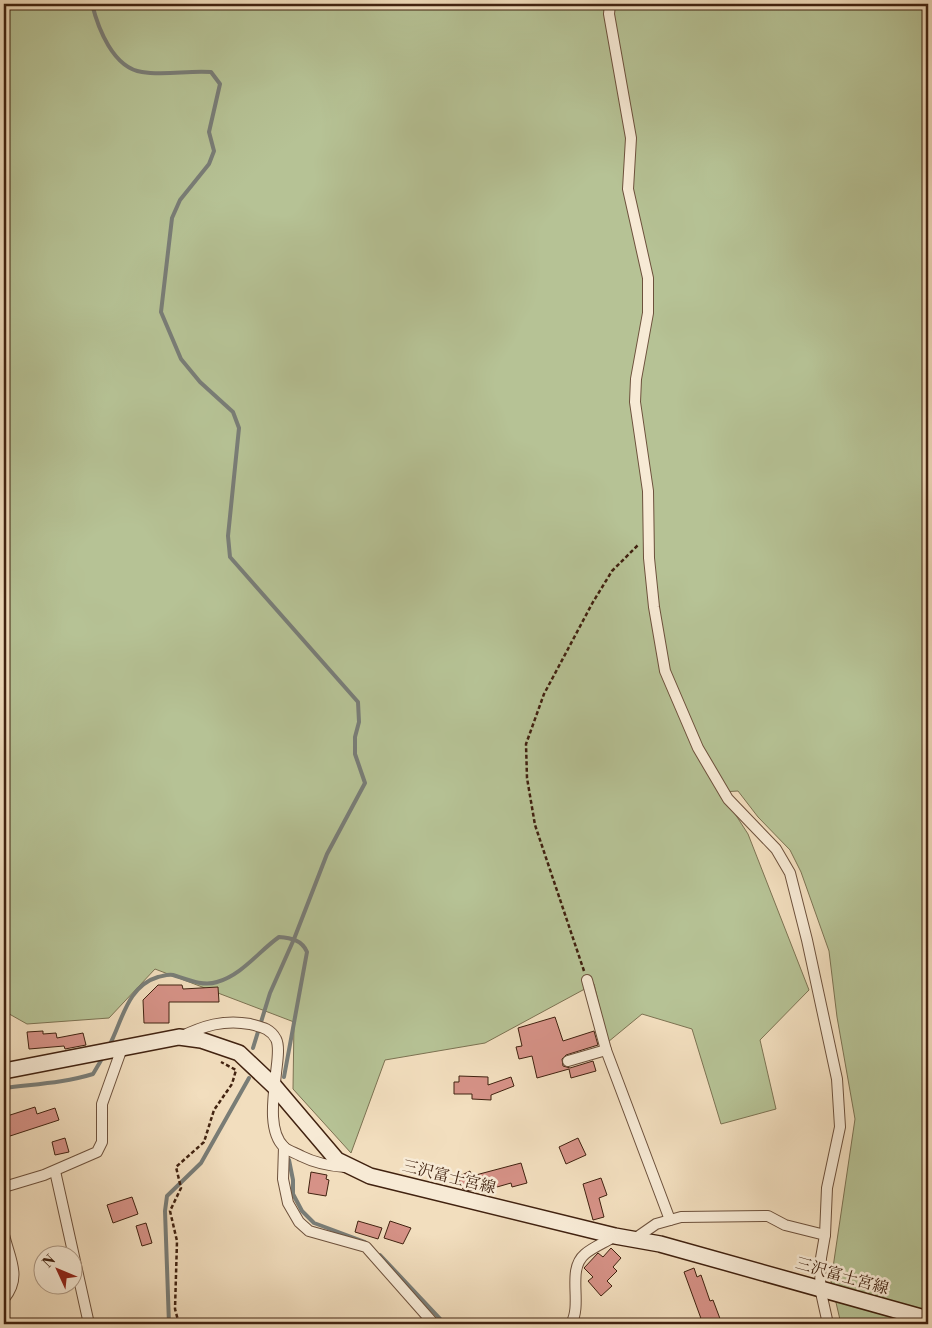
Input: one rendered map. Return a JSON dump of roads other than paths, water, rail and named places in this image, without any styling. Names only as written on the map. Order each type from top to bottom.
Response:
[{"type":"main road","name":"三沢富士宮線","points":[[4,1071],[178,1037],[201,1040],[239,1053],[275,1087],[337,1160],[370,1176],[615,1236],[660,1244],[928,1319]]},
{"type":"street","points":[[610,4],[609,14],[631,138],[628,189],[648,278],[648,313],[636,379],[634,402],[648,490],[648,535],[654,607],[666,671],[698,748],[728,799],[776,849],[790,873],[814,972],[836,1079],[840,1127],[827,1188],[820,1288],[828,1324]]},
{"type":"street","points":[[587,980],[606,1050],[670,1220]]},
{"type":"street","points":[[178,1037],[206,1025],[222,1023],[267,1028],[276,1039],[278,1061],[274,1123],[277,1136],[284,1147],[310,1160],[330,1166],[349,1167]]},
{"type":"street","points":[[4,1187],[55,1171],[97,1152],[102,1142],[102,1104],[119,1049]]},
{"type":"street","points":[[568,1061],[606,1050]]},
{"type":"street","points":[[284,1147],[283,1179],[288,1203],[299,1222],[309,1231],[366,1247],[434,1324]]},
{"type":"street","points":[[55,1171],[90,1324]]},
{"type":"street","points":[[633,1240],[656,1224],[681,1217],[768,1216],[784,1225],[825,1235]]},
{"type":"street","points":[[4,1234],[14,1274],[13,1287],[4,1299]]},
{"type":"street","points":[[571,1324],[575,1316],[577,1287],[575,1268],[584,1254],[615,1236]]},
{"type":"waterway","points":[[92,4],[98,24],[108,46],[123,63],[132,69],[142,72],[159,73],[211,72],[220,84],[209,132],[214,151],[209,164],[180,200],[172,218],[161,312],[181,359],[200,382],[233,412],[239,428],[228,536],[230,557],[358,702],[359,722],[355,737],[355,754],[365,783],[327,854],[294,939],[270,993],[253,1048]]},
{"type":"waterway","points":[[109,1046],[132,996],[148,982],[167,975],[206,984],[217,982],[234,974],[279,937],[288,938],[299,942],[307,952],[284,1077]]},
{"type":"waterway","points":[[4,1088],[60,1081],[93,1074],[103,1057]]},
{"type":"waterway","points":[[169,1324],[165,1211],[167,1196],[201,1163],[249,1078]]},
{"type":"waterway","points":[[289,1160],[293,1180],[293,1194],[302,1211],[314,1223],[365,1242]]},
{"type":"waterway","points":[[380,1255],[445,1324]]}]
